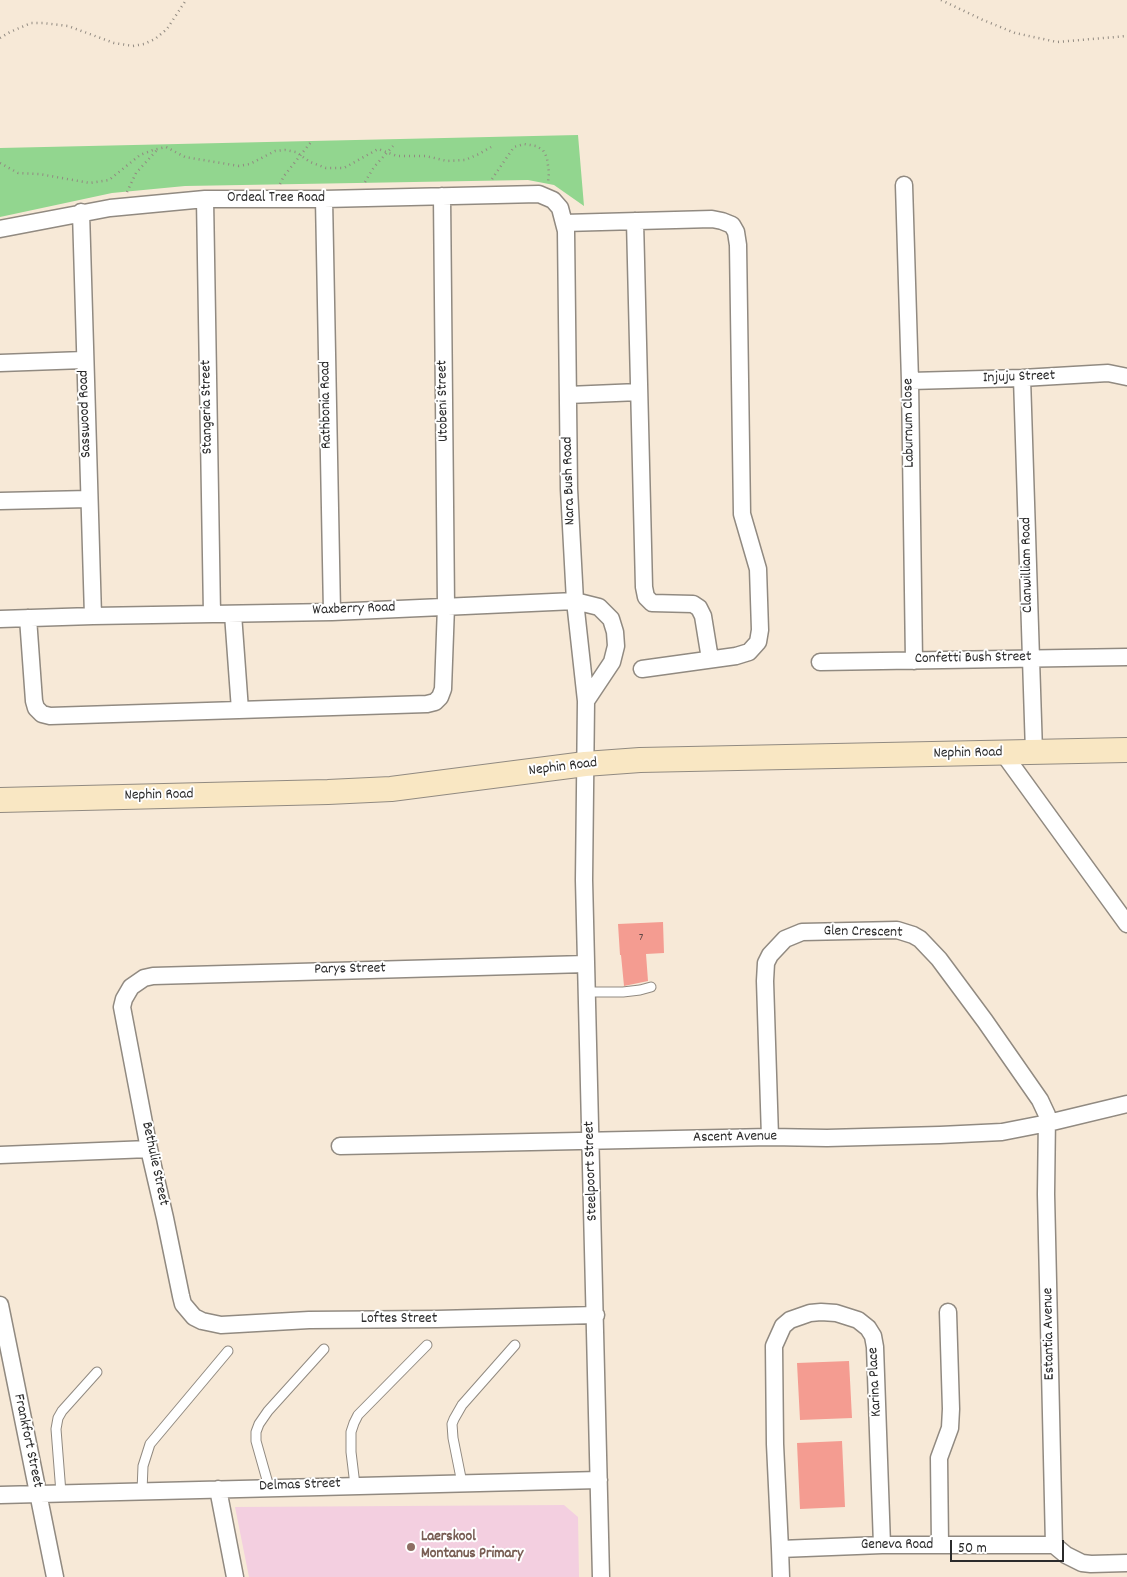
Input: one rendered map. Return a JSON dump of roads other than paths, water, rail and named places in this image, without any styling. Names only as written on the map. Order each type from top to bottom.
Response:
[{"type":"street","name":"Laburnum Close","points":[[904,185],[910,380],[914,661]]},
{"type":"street","name":"Ordeal Tree Road","points":[[0,229],[82,212],[205,199],[324,199],[539,194],[550,198]]},
{"type":"street","name":"Utobeni Street","points":[[240,710],[427,704],[435,702],[440,697],[443,689],[446,606],[442,196]]},
{"type":"street","name":"Nara Bush Road","points":[[550,198],[560,208],[564,223],[566,245],[569,489],[575,601],[586,702],[585,764]]},
{"type":"street","name":"Stangeria Street","points":[[205,199],[212,614]]},
{"type":"street","name":"Rathbonia Road","points":[[324,199],[332,612]]},
{"type":"street","name":"Sasswood Road","points":[[82,212],[84,360],[93,616]]},
{"type":"street","points":[[564,223],[712,219],[732,225],[737,239],[742,514],[758,570],[760,630],[758,642],[749,652],[736,656],[642,669]]},
{"type":"street","points":[[635,221],[644,586],[646,597],[652,603],[693,604],[699,608],[704,616],[710,659]]},
{"type":"street","points":[[0,363],[84,360]]},
{"type":"street","name":"Injuju Street","points":[[910,380],[1022,378],[1108,373],[1127,377]]},
{"type":"street","name":"Clanwilliam Road","points":[[1022,378],[1034,752]]},
{"type":"street","points":[[568,395],[639,392]]},
{"type":"street","points":[[0,501],[89,498]]},
{"type":"street","name":"Waxberry Road","points":[[0,620],[93,616],[332,612],[575,601],[598,607],[611,619],[616,632],[616,646],[612,662],[586,702]]},
{"type":"street","points":[[28,618],[34,701],[36,708],[42,714],[50,716],[240,710],[233,614]]},
{"type":"street","name":"Confetti Bush Street","points":[[820,662],[1127,657]]},
{"type":"street","name":"Nephin Road","points":[[0,800],[308,793],[390,789],[585,764],[640,760],[1127,750]]},
{"type":"street","points":[[1003,753],[1127,924]]},
{"type":"street","name":"Steelpoort Street","points":[[585,764],[584,880],[601,1577]]},
{"type":"street","name":"Glen Crescent","points":[[770,1136],[765,995],[766,963],[778,945],[802,932],[897,930],[920,939],[939,959],[1040,1100],[1045,1109],[1048,1123]]},
{"type":"street","name":"Parys Street","points":[[124,999],[131,987],[137,982],[153,976],[586,964]]},
{"type":"street","name":"Bethulie Street","points":[[124,999],[122,1007],[123,1017],[181,1296],[183,1304],[188,1311],[202,1321]]},
{"type":"street","name":"Ascent Avenue","points":[[340,1146],[770,1136],[827,1138],[1002,1132],[1127,1104]]},
{"type":"street","name":"Estantia Avenue","points":[[1048,1123],[1046,1194],[1054,1545]]},
{"type":"street","points":[[0,1155],[149,1149]]},
{"type":"street","name":"Frankfort Street","points":[[0,1305],[56,1577]]},
{"type":"street","name":"Karina Place","points":[[780,1549],[775,1444],[774,1346],[783,1326],[790,1320],[810,1313],[821,1312],[836,1313],[858,1320],[868,1328],[873,1336],[875,1347],[882,1545]]},
{"type":"street","points":[[940,1545],[939,1458],[950,1428],[951,1409],[948,1312]]},
{"type":"street","name":"Loftes Street","points":[[202,1321],[221,1325],[309,1320],[438,1320],[596,1316]]},
{"type":"street","name":"Delmas Street","points":[[0,1495],[599,1480]]},
{"type":"street","points":[[218,1489],[235,1577]]},
{"type":"street","name":"Geneva Road","points":[[780,1549],[882,1545],[1054,1545]]},
{"type":"street","points":[[1054,1545],[1066,1555],[1082,1563],[1127,1564]]},
{"type":"street","points":[[780,1549],[781,1577]]},
{"type":"lane","points":[[587,992],[623,992],[651,987]]},
{"type":"lane","points":[[355,1485],[351,1452],[351,1432],[358,1415],[427,1345]]},
{"type":"lane","points":[[462,1483],[452,1424],[462,1405],[515,1345]]},
{"type":"lane","points":[[269,1487],[256,1441],[256,1432],[259,1424],[268,1411],[324,1349]]},
{"type":"lane","points":[[142,1491],[143,1466],[150,1444],[228,1351]]},
{"type":"lane","points":[[61,1493],[56,1429],[58,1418],[97,1372]]},
{"type":"place","name":"Laerskool Montanus Primary","points":[[411,1547]]}]
